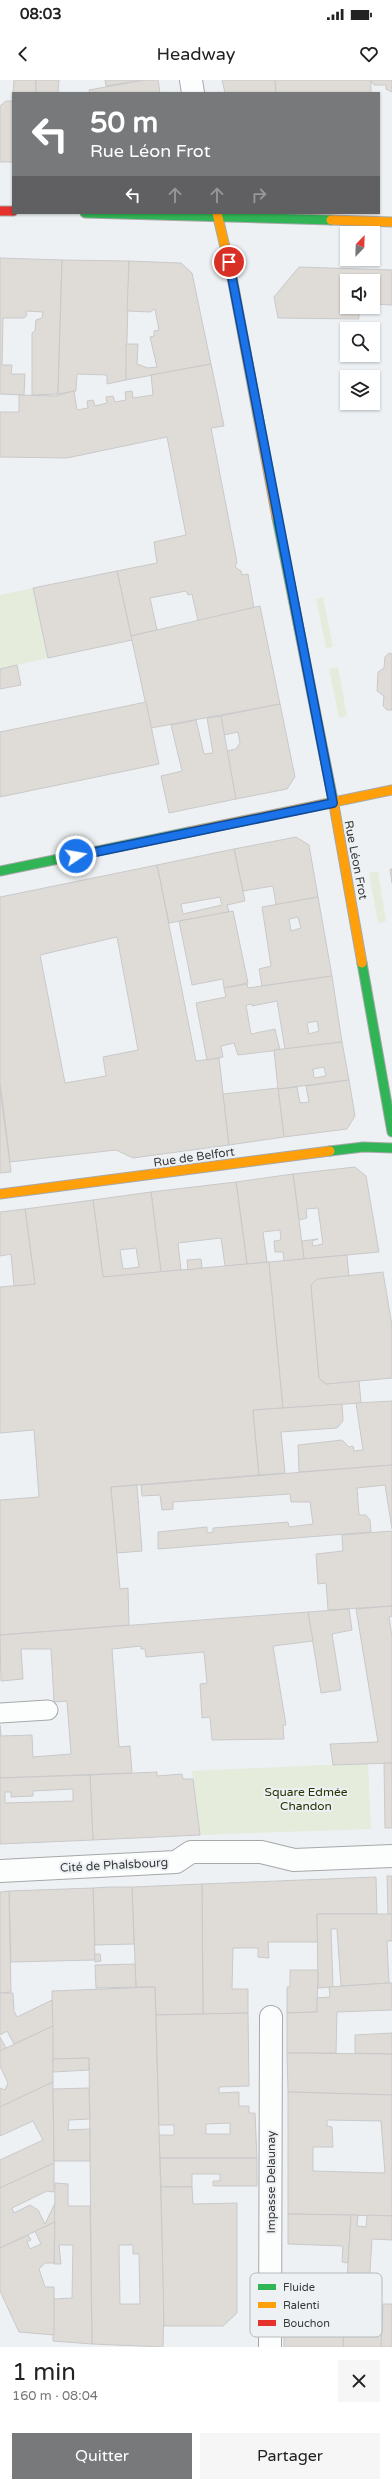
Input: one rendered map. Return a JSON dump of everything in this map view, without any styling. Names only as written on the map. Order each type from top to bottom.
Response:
[{"type":"street","points":[[191,80],[194,92]]},
{"type":"street","points":[[0,211],[12,211]]},
{"type":"street","points":[[151,214],[392,222]]},
{"type":"street","name":"Rue Léon Frot","points":[[217,215],[232,277],[285,564],[333,803],[392,1132]]},
{"type":"street","points":[[0,871],[392,790]]},
{"type":"street","name":"Rue de Belfort","points":[[0,1194],[363,1147],[392,1148]]},
{"type":"street","name":"Cité de Phalsbourg","points":[[0,1871],[176,1862],[191,1852],[262,1852],[294,1860],[392,1856]]},
{"type":"street","name":"Impasse Delaunay","points":[[270,2273],[271,2017]]},
{"type":"street","name":"Impasse Delaunay","points":[[270,2337],[270,2347]]},
{"type":"lane","points":[[0,1713],[48,1710]]},
{"type":"green space","points":[[33,588],[48,658],[0,669],[0,595]]},
{"type":"green space","points":[[323,597],[333,647],[326,648],[316,599]]},
{"type":"green space","points":[[338,667],[347,716],[339,718],[329,669]]},
{"type":"green space","points":[[378,871],[386,921],[378,923],[369,873]]},
{"type":"green space","name":"Square Edmée Chandon","points":[[368,1763],[371,1829],[200,1835],[192,1771]]},
{"type":"building","points":[[14,80],[36,80],[36,92],[13,92]]},
{"type":"building","points":[[36,80],[59,80],[58,92],[36,92]]},
{"type":"building","points":[[105,80],[144,80],[106,86]]},
{"type":"building","points":[[144,80],[158,80],[160,92],[90,92],[89,90]]},
{"type":"building","points":[[222,80],[275,80],[276,92],[225,92]]},
{"type":"building","points":[[275,80],[392,80],[392,92],[386,89],[386,85],[374,85],[371,81],[371,92],[276,92]]},
{"type":"building","points":[[6,101],[12,101],[12,162],[0,162],[0,106]]},
{"type":"building","points":[[0,258],[62,260],[58,394],[32,395],[32,333],[35,331],[36,320],[42,318],[43,312],[26,311],[27,315],[24,318],[3,318],[2,365],[12,365],[11,374],[25,374],[24,395],[0,394]]},
{"type":"building","points":[[62,260],[129,261],[126,380],[107,384],[107,375],[77,374],[76,391],[58,394]]},
{"type":"building","points":[[129,261],[181,263],[192,273],[211,364],[126,380],[126,344],[138,344],[137,364],[148,368],[157,367],[150,337],[154,336],[154,331],[159,330],[155,309],[150,312],[127,311]]},
{"type":"building","points":[[299,267],[392,270],[392,305],[380,304],[380,274],[340,274],[340,314],[359,314],[359,319],[278,318],[274,297]]},
{"type":"building","points":[[211,364],[224,426],[211,428],[237,562],[235,567],[241,571],[242,575],[248,574],[254,608],[198,621],[192,594],[188,595],[186,591],[150,598],[157,630],[131,636],[117,571],[157,563],[154,542],[186,535],[167,437],[67,458],[0,457],[0,412],[19,412],[19,395],[55,396],[74,391],[77,410],[88,408],[87,401],[93,400],[95,406],[107,403],[106,397],[113,396],[115,402],[126,400],[125,392],[132,391],[133,398],[153,395],[151,375]]},
{"type":"building","points":[[117,571],[132,640],[48,658],[33,588]]},
{"type":"building","points":[[260,606],[280,704],[151,728],[131,636]]},
{"type":"building","points":[[389,653],[392,654],[392,710],[387,710],[383,706],[384,696],[377,691],[378,672],[384,668],[385,657]]},
{"type":"building","points":[[17,665],[21,685],[0,689],[0,669]]},
{"type":"building","points":[[146,702],[159,764],[0,797],[0,732]]},
{"type":"building","points":[[280,704],[295,777],[287,789],[236,799],[227,751],[236,749],[240,743],[238,732],[224,735],[221,716]]},
{"type":"building","points":[[221,716],[236,799],[169,813],[161,776],[182,771],[171,725],[196,720],[204,754],[213,753],[207,718]]},
{"type":"building","points":[[296,837],[309,845],[318,897],[276,905],[273,886],[243,891],[234,849]]},
{"type":"building","points":[[234,849],[245,901],[227,905],[229,912],[169,923],[157,865]],"holes":[[[220,897],[222,905],[183,914],[181,904]]]},
{"type":"building","points":[[157,865],[196,1061],[219,1058],[229,1145],[133,1158],[116,1150],[10,1162],[0,1083],[0,897]],"holes":[[[117,937],[138,1050],[103,1057],[106,1076],[65,1083],[40,955]]]},
{"type":"building","points":[[390,869],[392,869],[392,883]]},
{"type":"building","points":[[318,897],[332,976],[262,986],[259,969],[271,966],[262,907]],"holes":[[[298,917],[301,928],[291,931],[289,919]]]},
{"type":"building","points":[[233,911],[248,983],[224,988],[223,979],[192,985],[179,921]]},
{"type":"building","points":[[332,976],[342,1042],[285,1049],[277,1001],[252,1006],[252,1004],[246,1005],[251,1034],[275,1029],[280,1050],[238,1055],[234,1043],[221,1046],[223,1057],[207,1060],[196,1003],[226,997],[224,988],[247,984],[248,988]],"holes":[[[317,1021],[319,1031],[309,1034],[307,1023]]]},
{"type":"building","points":[[342,1042],[349,1080],[278,1089],[274,1050]],"holes":[[[324,1067],[326,1076],[314,1078],[313,1069]]]},
{"type":"building","points":[[349,1080],[355,1116],[347,1129],[284,1137],[278,1089],[297,1087],[300,1103],[309,1102],[306,1086]]},
{"type":"building","points":[[0,1088],[11,1172],[0,1173]]},
{"type":"building","points":[[278,1088],[284,1137],[229,1145],[223,1094]]},
{"type":"building","points":[[355,1167],[366,1176],[379,1252],[304,1259],[302,1241],[318,1239],[312,1241],[313,1246],[323,1244],[318,1208],[306,1209],[307,1218],[299,1220],[293,1174]]},
{"type":"building","points":[[293,1174],[304,1259],[284,1261],[283,1252],[275,1252],[274,1241],[281,1240],[280,1230],[263,1232],[267,1262],[247,1264],[236,1182]]},
{"type":"building","points":[[236,1182],[247,1264],[225,1266],[221,1238],[178,1243],[181,1270],[161,1272],[151,1192]]},
{"type":"building","points":[[151,1192],[161,1272],[103,1277],[93,1200]],"holes":[[[136,1248],[139,1267],[123,1269],[120,1250]]]},
{"type":"building","points":[[93,1200],[103,1277],[269,1262],[283,1408],[253,1410],[259,1475],[111,1487],[120,1589],[128,1588],[129,1625],[0,1635],[0,1500],[39,1497],[34,1430],[0,1433],[0,1287],[35,1284],[25,1209]]},
{"type":"building","points":[[25,1209],[35,1284],[14,1286],[11,1254],[0,1256],[0,1212]]},
{"type":"building","points":[[347,1255],[349,1277],[317,1279],[311,1285],[319,1378],[326,1384],[359,1380],[361,1403],[283,1408],[269,1262]]},
{"type":"building","points":[[201,1259],[202,1268],[188,1270],[187,1260]]},
{"type":"building","points":[[383,1272],[392,1326],[392,1378],[326,1384],[319,1378],[311,1285],[317,1279]]},
{"type":"building","points":[[392,1401],[392,1465],[299,1472],[298,1445],[342,1440],[349,1447],[353,1446],[354,1451],[363,1450],[356,1403]]},
{"type":"building","points":[[342,1404],[343,1421],[337,1428],[281,1432],[285,1473],[259,1475],[253,1410]]},
{"type":"building","points":[[392,1465],[392,1529],[385,1485],[357,1488],[359,1515],[366,1515],[370,1520],[371,1532],[158,1549],[158,1532],[207,1527],[207,1533],[213,1532],[213,1528],[288,1522],[289,1527],[313,1524],[310,1502],[291,1502],[290,1494],[173,1502],[173,1509],[162,1510],[160,1495],[142,1496],[141,1485]]},
{"type":"building","points":[[137,1485],[142,1551],[117,1553],[111,1487]]},
{"type":"building","points":[[392,1531],[392,1606],[328,1610],[326,1583],[318,1584],[316,1554],[343,1551],[342,1535]]},
{"type":"building","points":[[392,1606],[392,1616],[389,1617],[392,1636],[392,1763],[333,1765],[330,1744],[378,1742],[356,1609]]},
{"type":"building","points":[[349,1609],[352,1630],[332,1634],[341,1690],[321,1693],[308,1612]]},
{"type":"building","points":[[308,1612],[313,1641],[273,1646],[286,1725],[283,1725],[284,1739],[212,1740],[210,1717],[202,1718],[200,1684],[207,1683],[204,1652],[146,1657],[145,1649],[141,1649],[141,1646],[112,1649],[119,1747],[130,1746],[132,1773],[0,1778],[0,1725],[1,1736],[32,1735],[33,1757],[71,1754],[67,1701],[54,1702],[51,1649],[21,1649],[23,1679],[1,1681],[0,1635]]},
{"type":"building","points":[[384,1763],[392,1763],[392,1828],[385,1828]]},
{"type":"building","points":[[157,1772],[157,1776],[182,1774],[183,1779],[193,1779],[200,1835],[93,1840],[90,1775]]},
{"type":"building","points":[[90,1775],[93,1840],[0,1844],[0,1778]],"holes":[[[73,1789],[73,1801],[5,1803],[5,1792],[11,1792],[11,1797],[33,1796],[33,1791]]]},
{"type":"building","points":[[387,1876],[392,1876],[392,1914],[388,1914]]},
{"type":"building","points":[[376,1877],[377,1914],[317,1914],[318,1942],[268,1942],[269,1958],[258,1957],[258,1948],[233,1948],[232,1989],[248,1989],[248,2013],[203,2014],[202,1884]]},
{"type":"building","points":[[202,1884],[203,2014],[156,2015],[155,1987],[136,1987],[132,1887]]},
{"type":"building","points":[[132,1887],[134,1944],[95,1945],[93,1888]]},
{"type":"building","points":[[93,1888],[95,1960],[11,1962],[9,1891]]},
{"type":"building","points":[[9,1891],[11,1992],[0,1993],[0,1892]]},
{"type":"building","points":[[317,1914],[392,1914],[392,1941],[387,1941],[389,1983],[341,1986],[337,1929],[331,1929],[333,1987],[318,1988]]},
{"type":"building","points":[[95,1954],[100,1954],[101,1961],[95,1962]]},
{"type":"building","points":[[135,1964],[136,1987],[96,1988],[95,1965]]},
{"type":"building","points":[[290,1970],[318,1970],[317,2012],[287,2013],[287,1987],[290,1987]]},
{"type":"building","points":[[392,1983],[392,2010],[337,2012],[336,2053],[287,2053],[287,2013],[317,2012],[317,1998],[330,1997],[329,1987]]},
{"type":"building","points":[[155,1987],[164,2305],[163,2347],[92,2344],[89,2058],[53,2059],[52,1991]],"holes":[[[119,2245],[133,2245],[133,2254],[139,2254],[140,2304],[120,2304]]]},
{"type":"building","points":[[0,1993],[13,1993],[14,2011],[17,2017],[52,2000],[53,2026],[14,2044],[7,2031],[0,2035]]},
{"type":"building","points":[[248,2013],[249,2086],[219,2087],[219,2093],[239,2092],[239,2106],[249,2106],[249,2113],[255,2113],[257,2158],[160,2158],[159,2135],[174,2135],[174,2125],[159,2125],[156,2015]],"holes":[[[230,2123],[230,2134],[206,2134],[206,2124]]]},
{"type":"building","points":[[53,2026],[53,2082],[0,2107],[0,2088],[5,2090],[8,2083],[0,2066],[0,2051]]},
{"type":"building","points":[[392,2033],[392,2054],[355,2053],[355,2035]]},
{"type":"building","points":[[0,2037],[6,2048],[0,2051]]},
{"type":"building","points":[[287,2053],[392,2054],[392,2095],[288,2092]]},
{"type":"building","points":[[89,2058],[89,2070],[53,2072],[53,2059]]},
{"type":"building","points":[[53,2082],[54,2163],[0,2188],[0,2160],[43,2140],[33,2121],[0,2136],[0,2107]]},
{"type":"building","points":[[89,2088],[90,2119],[69,2120],[68,2130],[90,2129],[90,2161],[54,2161],[53,2089]]},
{"type":"building","points":[[288,2092],[392,2095],[392,2216],[288,2214]],"holes":[[[327,2120],[381,2121],[385,2173],[313,2171],[313,2147],[333,2147],[332,2127],[327,2126]]]},
{"type":"building","points":[[160,2158],[257,2158],[257,2186],[213,2186],[213,2181],[220,2181],[220,2174],[192,2174],[192,2187],[161,2187]]},
{"type":"building","points":[[54,2163],[54,2192],[47,2191],[12,2208],[14,2213],[30,2205],[38,2210],[45,2224],[55,2203],[55,2222],[0,2248],[0,2188]]},
{"type":"building","points":[[55,2183],[68,2184],[68,2206],[90,2206],[92,2344],[53,2341],[54,2299],[72,2298],[73,2245],[59,2245],[61,2264],[54,2264]]},
{"type":"building","points":[[161,2187],[192,2187],[193,2204],[237,2203],[237,2313],[223,2326],[164,2326]]},
{"type":"building","points":[[288,2214],[351,2215],[348,2263],[342,2262],[343,2246],[288,2244]]},
{"type":"building","points":[[351,2215],[358,2215],[357,2226],[366,2227],[367,2215],[392,2216],[392,2240],[372,2239],[370,2273],[347,2273]]},
{"type":"building","points":[[55,2222],[54,2263],[45,2263],[39,2269],[45,2287],[54,2287],[54,2335],[19,2332],[0,2291],[0,2248],[28,2235],[31,2240],[27,2242],[30,2249],[41,2244],[35,2231]]},
{"type":"building","points":[[383,2304],[392,2304],[392,2347],[381,2347]]},
{"type":"building","points":[[284,2337],[343,2337],[343,2347],[284,2347]]},
{"type":"building","points":[[344,2337],[382,2337],[381,2347],[343,2347]]},
{"type":"traffic: fast","points":[[120,214],[331,220]]},
{"type":"traffic: fast","points":[[277,518],[334,805]]},
{"type":"traffic: fast","points":[[0,871],[189,832]]},
{"type":"traffic: fast","points":[[362,963],[392,1132]]},
{"type":"traffic: fast","points":[[330,1151],[363,1147],[392,1148]]},
{"type":"traffic: slow","points":[[217,214],[232,277],[277,518]]},
{"type":"traffic: slow","points":[[331,220],[392,222]]},
{"type":"traffic: slow","points":[[189,832],[392,790]]},
{"type":"traffic: slow","points":[[334,805],[362,963]]},
{"type":"traffic: slow","points":[[0,1194],[330,1151]]},
{"type":"traffic: jam","points":[[0,211],[12,211]]},
{"type":"route","points":[[76,856],[333,803],[285,564],[229,262]]}]
